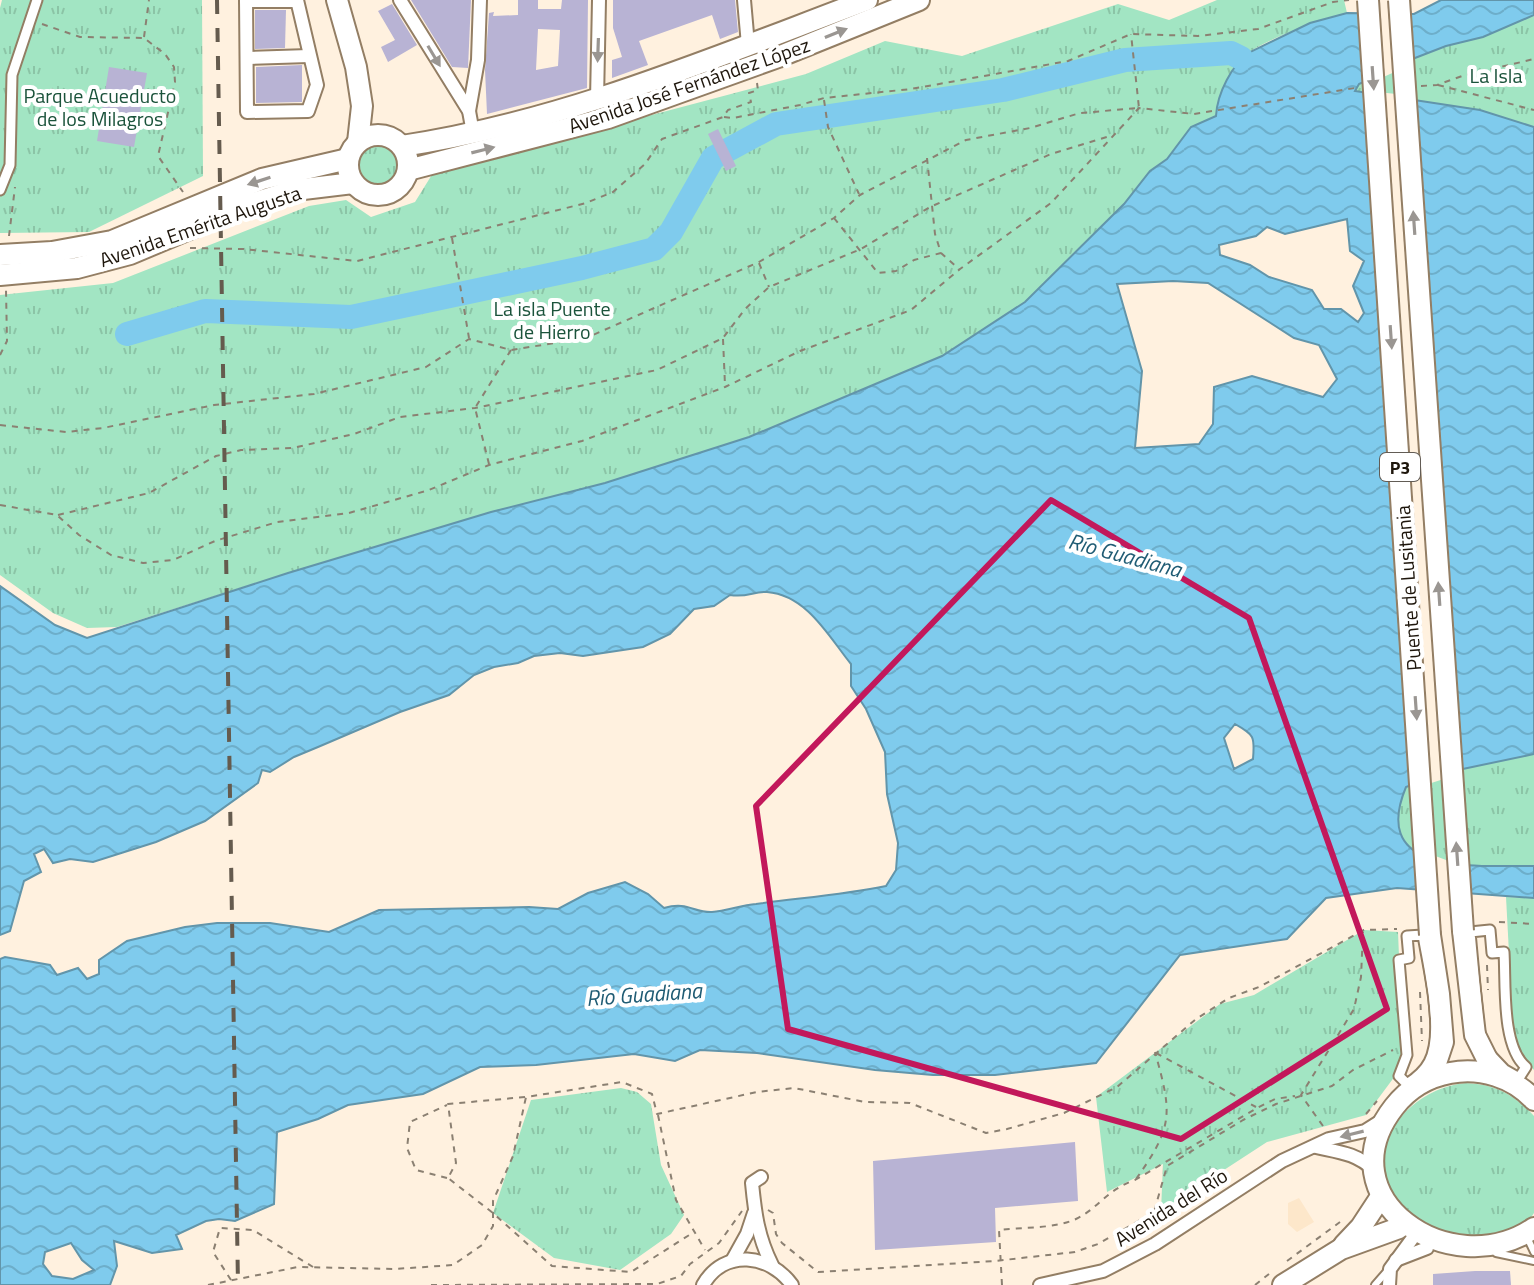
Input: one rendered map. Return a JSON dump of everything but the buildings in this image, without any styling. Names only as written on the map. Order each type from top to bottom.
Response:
[{"type":"main road","points":[[337,0],[356,67],[362,106],[348,172],[353,183],[370,194],[390,193],[398,188],[408,170],[402,146],[383,135],[374,135],[353,151]]},
{"type":"main road","name":"Avenida José Fernández López","points":[[402,146],[473,133],[597,100],[867,0]]},
{"type":"main road","name":"Avenida José Fernández López","points":[[408,170],[608,118],[778,57],[919,0]]},
{"type":"main road","name":"Puente de Lusitania","points":[[1368,0],[1443,1042],[1431,1078]]},
{"type":"main road","name":"Puente de Lusitania","points":[[1399,0],[1460,934],[1475,1035],[1495,1075]]},
{"type":"main road","points":[[362,106],[383,135]]},
{"type":"main road","name":"Avenida Emérita Augusta","points":[[0,255],[52,252],[112,241],[262,179],[353,151]]},
{"type":"main road","name":"Avenida Emérita Augusta","points":[[0,275],[77,268],[130,254],[244,206],[295,190],[353,183]]},
{"type":"main road","points":[[1413,1239],[1380,1198],[1374,1170],[1375,1151],[1387,1117],[1406,1094],[1431,1078],[1462,1071],[1495,1075],[1513,1083],[1534,1100]]},
{"type":"main road","points":[[1283,1285],[1341,1249],[1361,1227],[1380,1198]]},
{"type":"main road","points":[[1341,1249],[1413,1239],[1461,1257],[1496,1253],[1532,1239]]},
{"type":"street","points":[[0,190],[10,165],[12,75],[37,0]]},
{"type":"street","points":[[246,0],[297,0],[317,85],[308,111],[247,112],[246,0]]},
{"type":"street","points":[[400,0],[469,111]]},
{"type":"street","points":[[473,133],[469,111],[478,60],[480,0]]},
{"type":"street","points":[[597,100],[599,0]]},
{"type":"street","points":[[744,0],[748,45]]},
{"type":"street","points":[[247,58],[309,56]]},
{"type":"street","points":[[1490,930],[1492,953],[1504,952],[1510,1041],[1515,1056],[1526,1067],[1519,1078],[1505,1070],[1485,1049],[1479,1029],[1478,992],[1470,932],[1490,930]]},
{"type":"street","points":[[1436,936],[1449,1039],[1443,1068],[1459,1064],[1480,1066],[1467,1036],[1460,934]]},
{"type":"street","points":[[1423,935],[1435,1039],[1431,1059],[1420,1075],[1407,1084],[1399,1076],[1406,1063],[1406,1044],[1399,960],[1409,958],[1407,936],[1423,935]]},
{"type":"street","name":"Avenida del Río","points":[[1040,1285],[1103,1271],[1155,1244],[1282,1161],[1329,1139],[1365,1131],[1387,1117]]},
{"type":"street","points":[[1316,1147],[1348,1152],[1363,1159],[1374,1170]]},
{"type":"street","points":[[761,1177],[752,1183],[761,1242],[772,1265],[793,1285]]},
{"type":"street","points":[[732,1261],[747,1234],[755,1210]]},
{"type":"street","points":[[1389,1285],[1390,1269],[1413,1239]]},
{"type":"street","points":[[703,1285],[717,1268],[732,1261],[746,1258],[772,1265]]},
{"type":"lane","points":[[1496,1253],[1534,1261]]},
{"type":"lane","points":[[1375,1285],[1396,1260]]},
{"type":"path","points":[[144,38],[149,0]]},
{"type":"path","points":[[181,248],[243,249],[357,261],[586,203],[613,192],[645,164],[662,139],[723,117],[733,118],[824,98],[911,89],[1068,61],[1131,34],[1198,36],[1239,33],[1333,2],[1350,0]]},
{"type":"path","points":[[32,21],[80,37],[144,38],[165,54],[174,67],[175,82],[158,156],[182,190],[189,208]]},
{"type":"path","points":[[1131,34],[1139,108]]},
{"type":"path","points":[[1437,85],[1534,59]]},
{"type":"path","points":[[723,117],[728,110],[751,102],[749,93],[758,90],[756,81]]},
{"type":"path","points":[[1422,85],[1437,85],[1534,110]]},
{"type":"path","points":[[0,425],[66,432],[103,428],[214,405],[314,394],[426,367],[469,339],[511,350],[586,338],[759,262],[834,218],[860,195],[966,140],[1030,128],[1080,113],[1139,108],[1194,114],[1361,87]]},
{"type":"path","points":[[824,98],[828,127],[860,195]]},
{"type":"path","points":[[57,515],[79,535],[111,555],[143,563],[173,560],[215,541],[277,522],[349,513],[429,490],[489,465],[582,441],[725,387],[800,351],[911,310],[960,269],[1051,203],[1139,108]]},
{"type":"path","points":[[0,505],[57,515],[98,507],[149,493],[216,456],[241,450],[293,448],[354,434],[400,417],[475,408],[657,370],[723,338],[745,309],[769,287],[861,249],[930,207],[1051,154],[1111,136]]},
{"type":"path","points":[[927,158],[930,207],[941,253],[960,269]]},
{"type":"path","points":[[834,218],[878,273],[896,271],[914,260],[941,253]]},
{"type":"path","points":[[452,237],[469,339]]},
{"type":"path","points":[[759,262],[769,287]]},
{"type":"path","points":[[723,338],[725,387]]},
{"type":"path","points":[[489,465],[475,408],[511,350]]},
{"type":"path","points":[[1498,922],[1534,924]]},
{"type":"path","points":[[657,1114],[757,1092],[794,1088],[865,1102],[910,1103],[986,1133],[1007,1129],[1075,1107],[1117,1087],[1196,1019],[1229,998],[1259,987],[1364,930],[1403,929]]},
{"type":"path","points":[[1002,1285],[999,1230],[1076,1219],[1114,1188],[1135,1180],[1257,1108],[1275,1099],[1301,1095],[1354,1009],[1361,977],[1364,930]]},
{"type":"path","points":[[431,1285],[657,1285],[681,1276],[706,1251],[719,1243],[740,1211],[765,1209],[773,1213],[776,1234],[782,1243],[818,1272],[1001,1261],[1075,1252],[1124,1231],[1154,1212],[1167,1166],[1243,1120],[1301,1095],[1332,1086],[1353,1070],[1406,1044]]},
{"type":"path","points":[[1155,1052],[1257,1108]]},
{"type":"path","points":[[1135,1180],[1154,1154],[1168,1119],[1167,1100],[1155,1052]]},
{"type":"path","points":[[694,1232],[631,1272],[552,1266],[448,1178],[416,1170],[407,1148],[410,1122],[448,1104],[526,1097],[622,1082],[652,1094],[676,1200],[706,1251]]},
{"type":"path","points":[[1301,1095],[1324,1128],[1331,1128]]},
{"type":"path","points":[[208,1285],[298,1267],[395,1269],[453,1265],[482,1245],[493,1226],[493,1201],[513,1156],[526,1097]]},
{"type":"path","points":[[448,1104],[456,1163],[448,1178]]},
{"type":"path","points":[[231,1280],[213,1252],[220,1228],[253,1230],[314,1267]]},
{"type":"highlighted area","points":[[1051,500],[1249,618],[1387,1009],[1181,1139],[788,1029],[756,806]]},
{"type":"shaded area","points":[[1299,1198],[1314,1222],[1297,1232],[1288,1224],[1288,1203]]},
{"type":"green space","name":"Parque Acueducto de los Milagros","points":[[2,0],[202,0],[203,176],[89,232],[0,233]]},
{"type":"green space","name":"La isla Puente de Hierro","points":[[1217,0],[1344,0],[1347,13],[1277,38],[1242,58],[1224,85],[1216,116],[1191,127],[1167,159],[1150,171],[1124,204],[1025,302],[942,356],[749,437],[605,483],[491,512],[117,627],[87,628],[53,613],[0,575],[0,295],[113,283],[309,206],[346,200],[371,217],[415,202],[433,173],[806,74],[885,41],[962,56],[1118,4],[1169,20]]},
{"type":"green space","name":"La Isla","points":[[1534,15],[1534,127],[1480,110],[1355,91],[1359,84],[1415,58],[1483,37]]},
{"type":"green space","points":[[379,145],[393,151],[399,165],[393,179],[379,185],[365,179],[359,165],[365,151]]},
{"type":"green space","points":[[1534,754],[1534,866],[1460,865],[1436,860],[1416,852],[1403,838],[1399,816],[1406,787],[1439,774]]},
{"type":"green space","points":[[1506,897],[1534,898],[1534,1070],[1514,1047]]},
{"type":"green space","points":[[1364,930],[1398,932],[1403,1054],[1395,1076],[1366,1115],[1267,1142],[1161,1211],[1163,1164],[1107,1192],[1096,1097],[1220,1004],[1254,995]]},
{"type":"green space","points":[[1466,1083],[1504,1092],[1534,1116],[1534,1213],[1530,1219],[1475,1247],[1399,1211],[1387,1180],[1385,1158],[1388,1141],[1405,1112],[1433,1092]]},
{"type":"green space","points":[[621,1088],[637,1092],[651,1104],[661,1165],[684,1215],[671,1234],[620,1270],[554,1258],[493,1213],[531,1100]]},
{"type":"water","name":"Río Guadiana","points":[[1441,0],[1534,0],[1534,15],[1483,37],[1415,58],[1359,84],[1355,91],[1480,110],[1534,127],[1534,754],[1439,774],[1406,787],[1398,816],[1402,838],[1416,852],[1436,860],[1460,865],[1534,866],[1534,898],[1397,888],[1326,898],[1287,939],[1180,955],[1096,1063],[995,1075],[933,1075],[757,1053],[700,1050],[675,1061],[634,1054],[536,1065],[480,1067],[423,1094],[348,1105],[318,1119],[277,1132],[274,1204],[235,1221],[206,1221],[176,1235],[182,1249],[152,1253],[114,1241],[117,1266],[110,1285],[0,1285],[0,959],[5,957],[50,965],[57,975],[78,968],[87,979],[99,974],[99,960],[127,941],[185,927],[217,923],[270,923],[329,932],[379,910],[558,909],[588,893],[625,882],[648,894],[664,908],[685,906],[706,912],[718,911],[886,886],[896,870],[898,843],[887,794],[885,752],[866,709],[851,686],[851,664],[805,609],[781,595],[758,592],[730,595],[714,606],[694,609],[670,634],[643,647],[583,656],[560,653],[534,656],[474,675],[449,695],[400,712],[294,757],[270,772],[262,770],[258,783],[205,821],[156,842],[93,862],[70,859],[53,863],[44,849],[34,854],[41,872],[24,881],[10,931],[0,935],[0,586],[55,625],[87,638],[288,573],[491,512],[605,483],[749,437],[942,356],[1025,302],[1124,204],[1150,171],[1167,159],[1191,127],[1216,116],[1227,80],[1237,64],[1250,52],[1310,23],[1347,13],[1414,14]],"holes":[[[1347,219],[1350,251],[1364,261],[1353,286],[1364,313],[1358,322],[1341,309],[1324,309],[1312,290],[1269,277],[1250,265],[1220,255],[1219,245],[1256,236],[1267,227],[1285,234]],[[1208,283],[1294,338],[1319,345],[1337,379],[1323,397],[1252,376],[1214,387],[1213,424],[1199,444],[1135,448],[1142,371],[1117,284]],[[1235,724],[1246,731],[1252,737],[1253,759],[1234,769],[1224,738]],[[71,1243],[82,1260],[94,1270],[73,1279],[52,1276],[43,1264],[45,1252]]]},
{"type":"pier","points":[[1361,9],[1408,10],[1412,64],[1366,85]]},
{"type":"pier","points":[[1378,92],[1414,96],[1459,774],[1413,789]]},
{"type":"pier","points":[[1417,849],[1446,860],[1465,861],[1467,898],[1420,894]]},
{"type":"waterway","points":[[127,334],[205,311],[351,317],[582,268],[654,249],[671,232],[713,158],[776,124],[1003,90],[1125,60],[1231,53],[1241,58]]},
{"type":"railway","points":[[217,0],[238,1285]]}]
